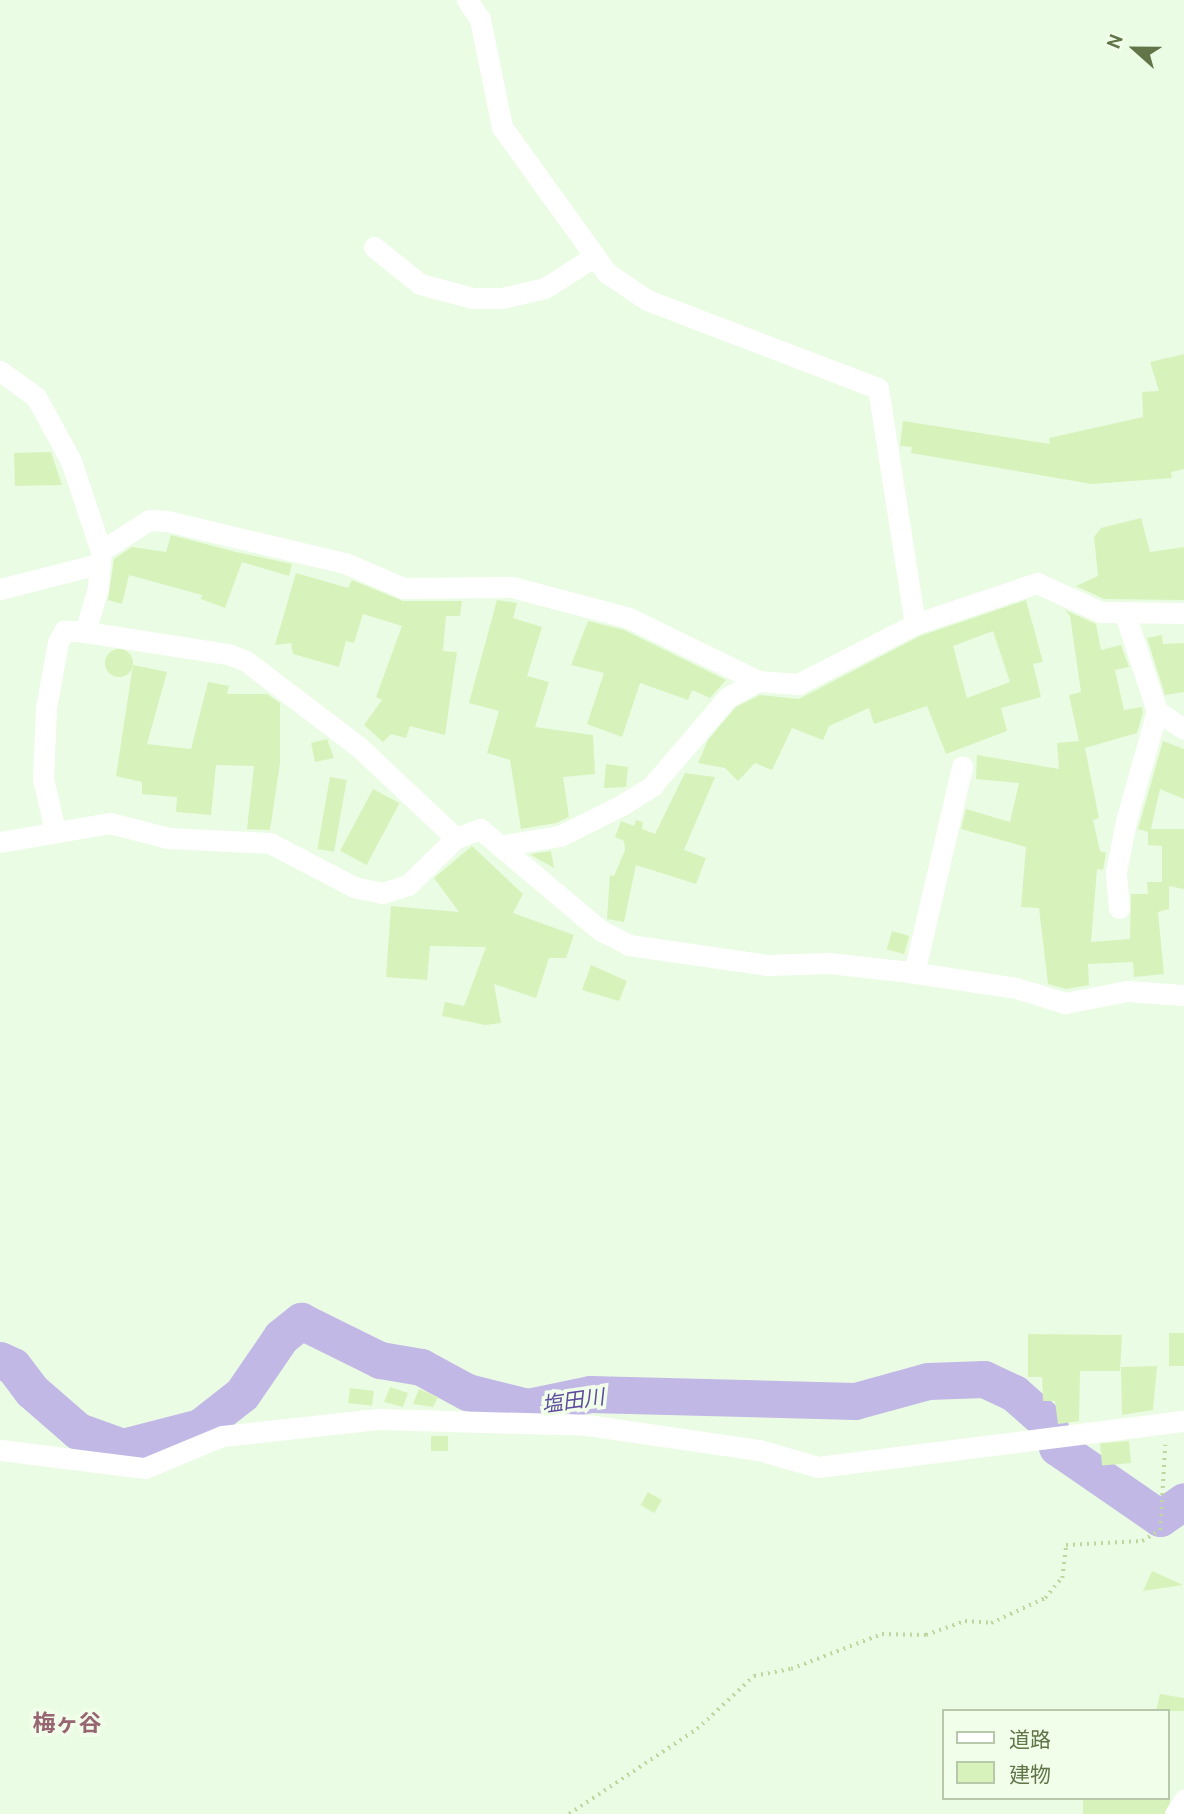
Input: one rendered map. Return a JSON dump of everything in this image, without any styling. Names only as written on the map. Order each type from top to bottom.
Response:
[{"type":"street","points":[[467,0],[480,19],[502,127],[607,273],[647,300],[877,388],[915,624]]},
{"type":"street","points":[[374,247],[420,284],[473,298],[502,298],[545,288],[595,256]]},
{"type":"street","points":[[0,371],[36,397],[71,461],[99,558],[98,588],[85,632]]},
{"type":"street","points":[[0,589],[99,558],[149,520],[167,521],[345,562],[403,588],[512,587],[629,618],[758,681],[798,684],[915,624],[1037,583],[1101,612],[1184,613]]},
{"type":"street","points":[[1119,908],[1116,872],[1126,821],[1157,711],[1125,614]]},
{"type":"street","points":[[55,831],[43,778],[46,708],[58,642],[64,631],[228,653],[246,661],[360,748],[456,838]]},
{"type":"street","points":[[505,845],[560,836],[622,805],[652,786],[728,697],[758,681]]},
{"type":"street","points":[[1157,711],[1184,729]]},
{"type":"street","points":[[914,973],[962,766]]},
{"type":"street","points":[[0,842],[110,822],[168,838],[270,843],[354,887],[382,893],[408,885],[456,838],[480,829],[505,845],[600,930],[629,945],[753,964],[829,963],[914,973],[1016,988],[1065,1003],[1127,991],[1184,995]]},
{"type":"street","points":[[0,1450],[145,1468],[222,1436],[378,1419],[587,1425],[759,1450],[818,1467],[1175,1422]]},
{"type":"street","points":[[1175,1814],[1184,1800]]},
{"type":"path","points":[[569,1814],[697,1729],[754,1676],[791,1669],[882,1634],[926,1635],[965,1621],[991,1623],[1045,1598],[1062,1578],[1066,1545],[1142,1541],[1160,1530],[1175,1422]]},
{"type":"building","points":[[1184,354],[1184,469],[1171,472],[1172,478],[1092,484],[911,453],[912,447],[900,446],[903,421],[1050,444],[1049,438],[1143,417],[1142,392],[1159,391],[1150,362]]},
{"type":"building","points":[[51,452],[62,485],[15,486],[14,453]]},
{"type":"building","points":[[1141,518],[1150,552],[1184,547],[1184,600],[1104,599],[1076,586],[1098,576],[1094,537],[1101,528]]},
{"type":"building","points":[[171,535],[292,564],[289,576],[242,562],[225,608],[201,599],[202,595],[129,575],[122,604],[108,600],[114,559],[132,547],[166,552]]},
{"type":"building","points":[[296,573],[348,588],[352,580],[403,601],[462,601],[460,616],[446,616],[443,651],[457,652],[445,735],[410,726],[406,738],[391,734],[383,742],[364,725],[382,700],[376,697],[402,626],[363,614],[354,643],[346,641],[339,667],[293,654],[291,643],[275,645]]},
{"type":"building","points":[[497,600],[517,603],[513,618],[542,627],[527,676],[549,682],[535,727],[593,735],[595,774],[563,777],[569,817],[556,823],[521,829],[510,760],[487,753],[499,711],[469,703]]},
{"type":"building","points":[[1026,600],[1043,662],[1033,664],[1041,697],[1001,708],[1007,731],[946,754],[927,706],[874,724],[869,708],[829,726],[823,740],[792,728],[772,770],[755,763],[738,781],[725,768],[698,763],[708,740],[736,707],[760,695],[799,699],[920,636]],"holes":[[[993,631],[1010,682],[967,698],[953,646]]]},
{"type":"building","points":[[1065,610],[1096,624],[1101,650],[1121,645],[1129,667],[1115,670],[1124,710],[1142,707],[1143,713],[1137,733],[1085,748],[1099,818],[1093,820],[1100,851],[1106,853],[1103,870],[1097,869],[1091,942],[1130,939],[1131,894],[1148,894],[1147,882],[1162,882],[1162,846],[1148,845],[1148,832],[1138,829],[1163,741],[1184,749],[1184,799],[1160,789],[1151,829],[1184,829],[1184,889],[1169,886],[1169,909],[1158,912],[1164,974],[1134,977],[1133,962],[1088,964],[1089,985],[1066,989],[1048,984],[1039,908],[1021,907],[1026,847],[961,829],[966,809],[1010,822],[1019,783],[976,779],[977,755],[1059,769],[1057,743],[1079,741],[1069,695],[1081,692],[1070,616]]},
{"type":"building","points":[[588,621],[624,630],[726,680],[710,698],[692,690],[688,700],[640,683],[622,737],[587,724],[604,673],[571,665]]},
{"type":"building","points":[[1162,635],[1163,644],[1184,643],[1184,692],[1165,695],[1147,638]]},
{"type":"building","points":[[119,649],[129,653],[133,663],[129,673],[119,677],[109,673],[105,663],[109,653]]},
{"type":"building","points":[[133,665],[167,672],[147,744],[191,749],[208,682],[229,686],[227,694],[267,694],[280,703],[280,763],[270,830],[247,829],[254,766],[216,765],[211,815],[176,812],[177,797],[142,794],[142,782],[116,776]]},
{"type":"building","points":[[327,739],[334,758],[315,762],[311,743]]},
{"type":"building","points":[[606,764],[628,767],[626,787],[604,788]]},
{"type":"building","points":[[685,773],[715,777],[684,850],[706,858],[696,884],[636,865],[624,922],[607,919],[610,875],[614,876],[625,850],[624,841],[615,837],[621,821],[634,826],[636,820],[643,822],[642,829],[655,834]]},
{"type":"building","points":[[330,777],[347,780],[334,852],[317,849]]},
{"type":"building","points":[[373,789],[399,803],[367,865],[340,851]]},
{"type":"building","points":[[472,846],[523,894],[513,913],[574,935],[566,958],[549,958],[536,998],[494,984],[501,1023],[485,1025],[442,1016],[445,1002],[464,1006],[486,947],[430,946],[427,980],[386,977],[391,906],[459,912],[434,878]]},
{"type":"building","points":[[551,851],[554,868],[531,855],[531,854]]},
{"type":"building","points":[[892,931],[909,936],[904,954],[887,949]]},
{"type":"building","points":[[591,965],[627,981],[619,1001],[582,990]]},
{"type":"building","points":[[1169,1333],[1184,1333],[1184,1366],[1169,1366]]},
{"type":"building","points":[[1028,1334],[1122,1335],[1120,1371],[1080,1371],[1079,1421],[1058,1424],[1055,1401],[1043,1401],[1042,1377],[1028,1377]]},
{"type":"building","points":[[1157,1366],[1153,1410],[1122,1415],[1121,1367]]},
{"type":"building","points":[[390,1387],[408,1393],[403,1407],[384,1402]]},
{"type":"building","points":[[350,1388],[374,1391],[372,1406],[348,1403]]},
{"type":"building","points":[[419,1389],[438,1397],[433,1407],[413,1404]]},
{"type":"building","points":[[431,1436],[448,1436],[448,1451],[431,1451]]},
{"type":"building","points":[[1129,1441],[1131,1463],[1102,1465],[1100,1444]]},
{"type":"building","points":[[648,1492],[662,1500],[654,1513],[640,1505]]},
{"type":"building","points":[[1152,1571],[1183,1585],[1143,1591]]},
{"type":"building","points":[[1160,1694],[1184,1698],[1184,1711],[1156,1709]]},
{"type":"building","points":[[1083,1800],[1170,1800],[1170,1814],[1083,1814]]},
{"type":"waterway","name":"塩田川","points":[[0,1360],[13,1366],[32,1391],[78,1431],[123,1447],[200,1427],[242,1394],[281,1337],[301,1321],[380,1360],[421,1367],[467,1392],[527,1407],[590,1394],[855,1401],[928,1381],[984,1379],[1014,1393],[1048,1423],[1057,1447],[1160,1518],[1184,1501]]},
{"type":"district","name":"梅ヶ谷","points":[[67,1723]]}]
